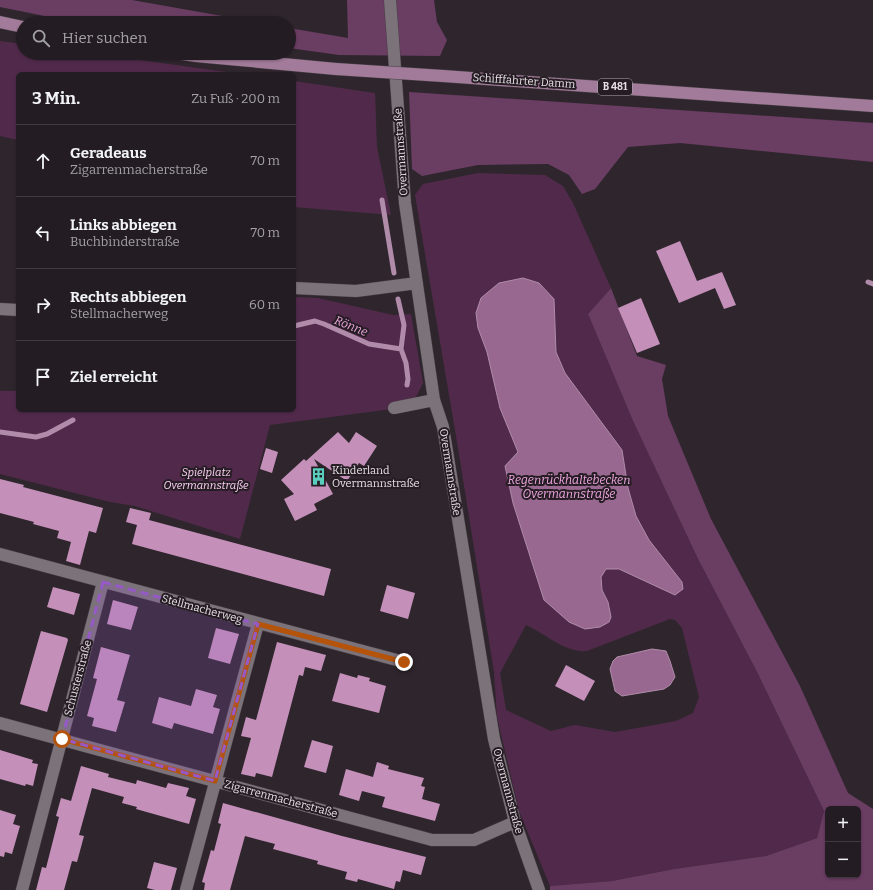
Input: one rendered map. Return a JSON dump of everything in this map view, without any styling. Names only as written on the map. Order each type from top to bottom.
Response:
[{"type":"main road","points":[[0,22],[16,25]]},
{"type":"main road","name":"Schifffahrter Damm","points":[[239,60],[336,69],[873,106]]},
{"type":"street","name":"Overmannstraße","points":[[390,0],[405,202],[434,400],[443,427],[494,739],[515,822],[539,890]]},
{"type":"street","points":[[296,288],[356,291],[417,283]]},
{"type":"street","points":[[0,309],[16,310]]},
{"type":"street","points":[[394,408],[434,400]]},
{"type":"street","name":"Stellmacherweg","points":[[0,554],[404,662]]},
{"type":"street","name":"Schusterstraße","points":[[22,890],[103,582]]},
{"type":"street","points":[[186,890],[258,624]]},
{"type":"street","name":"Zigarrenmacherstraße","points":[[0,723],[432,840],[474,840],[515,822]]},
{"type":"highlighted area","points":[[103,582],[258,624],[215,781],[62,739]]},
{"type":"green space","points":[[0,41],[16,43],[16,60],[140,60],[227,72],[16,72],[16,140],[0,136]]},
{"type":"green space","points":[[296,81],[375,93],[377,147],[391,215],[296,207]]},
{"type":"green space","points":[[478,173],[545,175],[563,186],[573,203],[611,288],[588,314],[633,421],[698,559],[757,672],[824,811],[817,838],[766,856],[674,869],[612,881],[550,886],[519,811],[497,717],[494,672],[415,195],[423,184]],"holes":[[[554,299],[556,352],[565,373],[622,450],[628,488],[636,516],[649,540],[682,582],[675,595],[619,569],[606,569],[601,577],[602,590],[608,602],[611,617],[609,622],[544,600],[513,503],[505,467],[518,453],[487,352],[478,328]],[[670,619],[675,620],[682,628],[699,697],[693,713],[676,721],[615,732],[575,725],[551,731],[506,710],[500,673],[526,625],[563,646],[579,651],[587,651]]]},
{"type":"green space","name":"Spielplatz Overmannstraße","points":[[296,297],[318,298],[393,315],[411,314],[423,383],[416,397],[392,409],[270,425],[240,539],[135,506],[110,502],[0,474],[0,391],[16,391],[16,412],[296,412]]},
{"type":"shaded area","points":[[0,0],[132,0],[222,16],[44,16],[0,7]]},
{"type":"shaded area","points":[[347,0],[434,0],[437,22],[447,40],[440,56],[339,55],[296,49],[296,29],[348,38]]},
{"type":"shaded area","points":[[409,92],[873,123],[873,162],[680,143],[628,147],[595,189],[582,194],[569,175],[548,164],[478,165],[422,176],[412,169]]},
{"type":"shaded area","points":[[611,288],[637,356],[666,365],[662,379],[668,416],[711,519],[800,686],[848,793],[873,809],[873,890],[550,890],[550,886],[612,881],[674,869],[766,856],[817,838],[824,811],[757,672],[698,559],[633,421],[588,314]]},
{"type":"water","name":"Regenrückhaltebecken Overmannstraße","points":[[523,278],[539,283],[554,299],[556,352],[565,373],[622,450],[628,488],[636,516],[649,540],[682,582],[683,589],[675,595],[619,569],[606,569],[601,577],[602,590],[608,602],[611,617],[609,622],[600,627],[585,629],[569,622],[544,600],[513,503],[505,466],[518,452],[500,408],[487,352],[478,328],[476,313],[481,298],[499,283]]},
{"type":"water","points":[[652,649],[666,651],[675,677],[670,685],[664,689],[622,696],[615,691],[610,669],[613,661],[617,657]]},
{"type":"building","points":[[680,241],[697,281],[722,272],[736,305],[724,309],[715,288],[679,303],[656,251]]},
{"type":"building","points":[[641,298],[660,344],[637,353],[618,308]]},
{"type":"building","name":"Kinderland Overmannstraße","points":[[338,432],[349,443],[356,432],[377,446],[364,466],[359,463],[347,481],[314,459],[333,494],[314,504],[317,510],[295,521],[284,499],[294,494],[281,480],[304,459],[306,461]]},
{"type":"building","points":[[266,448],[278,452],[272,473],[260,469]]},
{"type":"building","points":[[0,479],[24,485],[23,487],[103,508],[96,533],[89,531],[80,565],[66,561],[71,542],[57,538],[59,531],[33,524],[34,522],[0,513]]},
{"type":"building","points":[[130,508],[151,513],[149,520],[331,569],[324,596],[132,544],[137,525],[126,522]]},
{"type":"building","points":[[387,585],[415,593],[408,619],[380,611]]},
{"type":"building","points":[[53,587],[80,594],[74,615],[47,607]]},
{"type":"building","points":[[113,600],[138,607],[131,630],[107,624]]},
{"type":"building","points":[[216,628],[239,634],[230,664],[208,658]]},
{"type":"building","points":[[41,631],[67,638],[68,640],[47,712],[20,704]]},
{"type":"building","points":[[277,642],[326,655],[321,671],[305,667],[303,676],[299,675],[272,777],[256,773],[255,777],[241,774],[251,738],[241,736],[246,717],[256,720]]},
{"type":"building","points":[[101,647],[130,655],[117,700],[125,702],[116,732],[92,726],[94,718],[87,716],[97,679],[93,678]]},
{"type":"building","points":[[566,665],[595,681],[584,701],[555,686]]},
{"type":"building","points":[[340,673],[357,678],[358,675],[370,678],[369,681],[386,686],[379,713],[332,701]]},
{"type":"building","points":[[196,689],[217,695],[213,707],[220,709],[213,734],[174,723],[172,729],[152,723],[159,697],[191,706]]},
{"type":"building","points":[[312,740],[333,746],[326,773],[304,767]]},
{"type":"building","points":[[0,750],[33,760],[32,763],[38,764],[33,786],[26,784],[25,786],[0,779]]},
{"type":"building","points":[[377,762],[389,766],[388,769],[424,778],[421,786],[425,787],[422,799],[440,804],[435,821],[382,807],[385,797],[362,791],[359,801],[339,795],[346,769],[373,777]]},
{"type":"building","points":[[81,766],[109,774],[108,777],[136,784],[137,780],[166,788],[168,783],[189,788],[186,796],[196,799],[189,824],[136,809],[137,807],[122,803],[124,797],[92,788],[79,835],[84,836],[77,862],[72,861],[64,890],[36,890],[42,867],[46,868],[59,817],[56,816],[61,798],[71,801]]},
{"type":"building","points":[[223,803],[342,836],[426,857],[421,875],[403,870],[400,882],[396,881],[394,889],[358,879],[357,882],[345,879],[347,872],[317,864],[318,861],[273,849],[275,844],[245,836],[230,890],[204,890],[205,883],[202,882],[211,850],[214,851],[221,824],[218,823]]},
{"type":"building","points":[[0,810],[16,815],[13,824],[20,826],[12,854],[5,852],[4,857],[0,856]]},
{"type":"building","points":[[154,862],[177,868],[171,890],[155,890],[147,888]]},
{"type":"waterway","name":"Rönne","points":[[382,200],[394,273]]},
{"type":"waterway","points":[[868,282],[873,284]]},
{"type":"waterway","name":"Rönne","points":[[398,299],[404,325],[401,349],[406,363],[408,379],[407,385]]},
{"type":"waterway","name":"Rönne","points":[[296,326],[315,321],[369,344],[401,349]]},
{"type":"waterway","name":"Rönne","points":[[0,432],[36,437],[47,434],[73,420]]},
{"type":"place","name":"Kinderland Overmannstraße","points":[[319,476]]},
{"type":"route","points":[[62,739],[215,781],[258,624],[404,662]]}]
